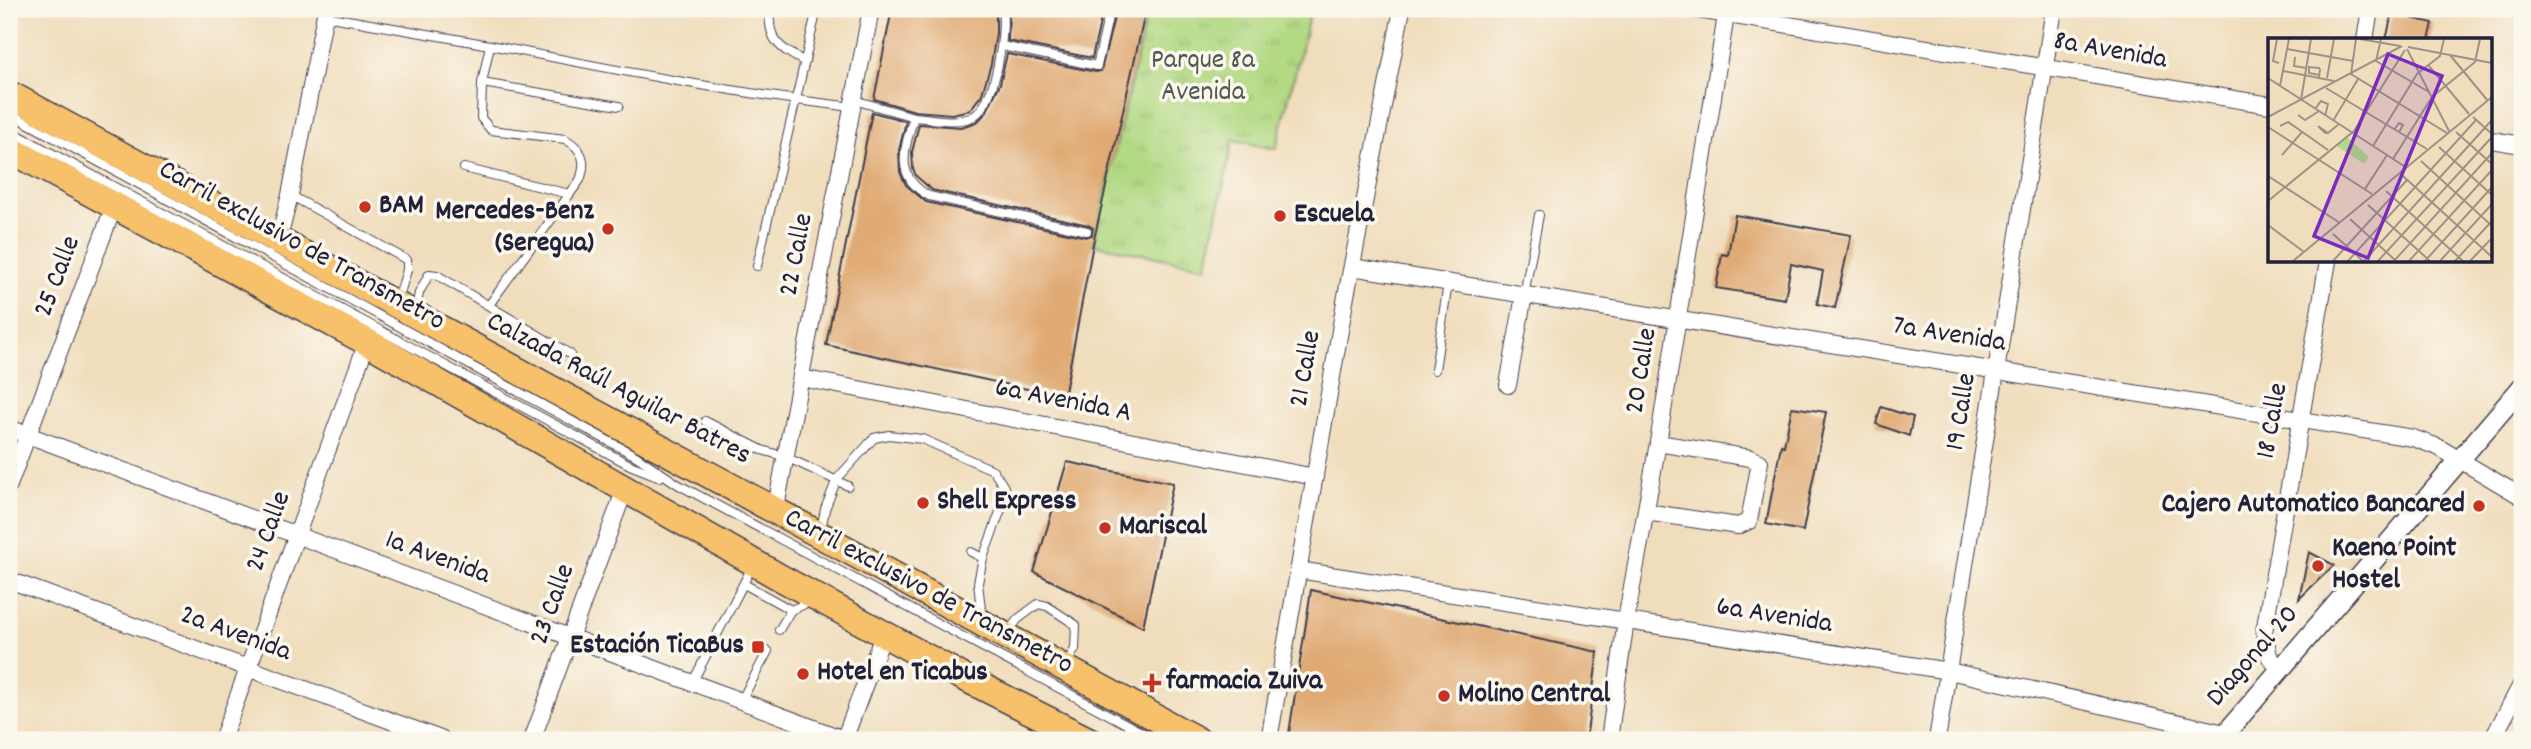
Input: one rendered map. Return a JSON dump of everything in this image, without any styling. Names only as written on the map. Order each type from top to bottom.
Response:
[{"type":"highway","name":"Calzada Raúl Aguilar Batres","points":[[9,94],[1197,740]]},
{"type":"highway","points":[[9,149],[367,342],[625,489],[749,573],[819,598],[961,676],[1088,740]]},
{"type":"street","name":"22 Calle","points":[[775,512],[871,9]]},
{"type":"street","name":"21 Calle","points":[[1269,740],[1352,267],[1402,9]]},
{"type":"street","name":"8a Avenida","points":[[1692,9],[1727,12],[2268,105]]},
{"type":"street","name":"19 Calle","points":[[1937,740],[2054,9]]},
{"type":"street","points":[[2365,38],[2370,9]]},
{"type":"street","name":"20 Calle","points":[[1609,740],[1626,620],[1647,512],[1727,12]]},
{"type":"street","points":[[278,242],[290,195],[325,13]]},
{"type":"street","points":[[2492,140],[2522,145]]},
{"type":"street","name":"25 Calle","points":[[9,485],[114,206]]},
{"type":"street","name":"18 Calle","points":[[2280,670],[2269,656],[2264,632],[2328,262]]},
{"type":"street","name":"7a Avenida","points":[[1352,267],[2426,441],[2522,497]]},
{"type":"street","points":[[1507,385],[1524,295]]},
{"type":"street","name":"24 Calle","points":[[222,740],[367,342]]},
{"type":"street","name":"6a Avenida A","points":[[801,378],[1314,477]]},
{"type":"street","name":"Diagonal 20","points":[[2227,738],[2280,670],[2522,387]]},
{"type":"street","name":"1a Avenida","points":[[9,428],[845,740]]},
{"type":"street","points":[[1647,512],[1738,526],[1749,521],[1760,462],[1750,458],[1658,443]]},
{"type":"street","name":"23 Calle","points":[[532,740],[625,489]]},
{"type":"street","name":"6a Avenida","points":[[1298,570],[1949,671],[2227,738]]},
{"type":"street","name":"2a Avenida","points":[[9,580],[443,740]]},
{"type":"street","points":[[845,740],[884,633]]},
{"type":"street","points":[[2492,740],[2522,683]]},
{"type":"lane","points":[[770,9],[768,23],[775,41],[805,62]]},
{"type":"lane","points":[[757,266],[817,9]]},
{"type":"lane","points":[[325,13],[627,72],[796,100],[853,103],[914,117],[955,120],[973,116],[983,106],[1000,61],[1004,29],[1002,9]]},
{"type":"lane","points":[[1002,46],[1097,66],[1110,9]]},
{"type":"lane","points":[[489,305],[579,180],[584,168],[582,153],[576,145],[565,139],[491,130],[481,118],[482,83],[490,45]]},
{"type":"lane","points":[[482,83],[619,106]]},
{"type":"lane","name":"Carril exclusivo de Transmetro","points":[[9,113],[624,450],[679,485],[1156,740]]},
{"type":"lane","points":[[914,117],[904,163],[916,189],[929,196],[1087,231]]},
{"type":"lane","name":"Carril exclusivo de Transmetro","points":[[9,130],[630,465],[679,485]]},
{"type":"lane","points":[[464,168],[569,194]]},
{"type":"lane","points":[[290,195],[407,260],[405,310]]},
{"type":"lane","points":[[1524,295],[1538,215]]},
{"type":"lane","points":[[405,310],[419,293],[429,274],[437,275],[570,354]]},
{"type":"lane","points":[[1434,370],[1448,283]]},
{"type":"lane","points":[[705,421],[762,450],[786,457],[848,485]]},
{"type":"lane","points":[[820,536],[825,509],[837,479],[874,438],[889,435],[922,439],[993,470],[1004,487],[1003,503],[983,558],[978,583],[994,630],[1018,619],[1038,604],[1047,606],[1076,625],[1075,649],[1064,668]]},
{"type":"lane","points":[[971,552],[983,558]]},
{"type":"lane","points":[[692,683],[749,573],[791,610]]},
{"type":"lane","points":[[779,630],[791,610],[819,598]]},
{"type":"lane","points":[[741,701],[768,651]]},
{"type":"green space","name":"Parque 8a Avenida","points":[[1148,9],[1311,9],[1276,149],[1233,140],[1206,267],[1093,244]]},
{"type":"building","points":[[892,9],[996,9],[996,33],[991,64],[982,94],[970,110],[952,114],[915,111],[874,99]]},
{"type":"building","points":[[1009,9],[1103,9],[1092,58],[1008,41]]},
{"type":"building","points":[[1116,9],[1146,9],[1093,244],[1064,397],[826,345],[872,112],[906,121],[899,150],[900,172],[906,185],[926,202],[1086,237],[1092,235],[1093,228],[1088,225],[932,190],[916,176],[912,152],[919,124],[961,127],[977,122],[986,113],[1000,84],[1007,54],[1101,71]]},
{"type":"building","points":[[2392,14],[2433,23],[2429,38],[2386,38]]},
{"type":"building","points":[[1735,215],[1851,235],[1835,308],[1817,304],[1823,271],[1791,264],[1785,299],[1716,288],[1722,254],[1728,255]]},
{"type":"building","points":[[1792,407],[1826,412],[1803,531],[1766,524],[1781,445],[1784,446]]},
{"type":"building","points":[[1881,407],[1913,417],[1909,436],[1876,424]]},
{"type":"building","name":"Mariscal","points":[[1067,462],[1173,483],[1143,627],[1034,572]]},
{"type":"building","points":[[2309,552],[2334,565],[2299,599]]},
{"type":"building","name":"Molino Central","points":[[1311,590],[1598,652],[1586,740],[1288,740]]},
{"type":"place","name":"BAM","points":[[365,207]]},
{"type":"place","name":"Escuela","points":[[1280,216]]},
{"type":"place","name":"Mercedes-Benz (Seregua)","points":[[608,229]]},
{"type":"place","name":"Shell Express","points":[[923,503]]},
{"type":"place","name":"Cajero Automatico Bancared","points":[[2479,506]]},
{"type":"place","name":"Mariscal","points":[[1105,528]]},
{"type":"place","name":"Kaena Point Hostel","points":[[2318,566]]},
{"type":"place","name":"Estación TicaBus","points":[[758,647]]},
{"type":"place","name":"Hotel en Ticabus","points":[[803,674]]},
{"type":"place","name":"farmacia Zuiva","points":[[1152,683]]},
{"type":"place","name":"Molino Central","points":[[1444,696]]}]
